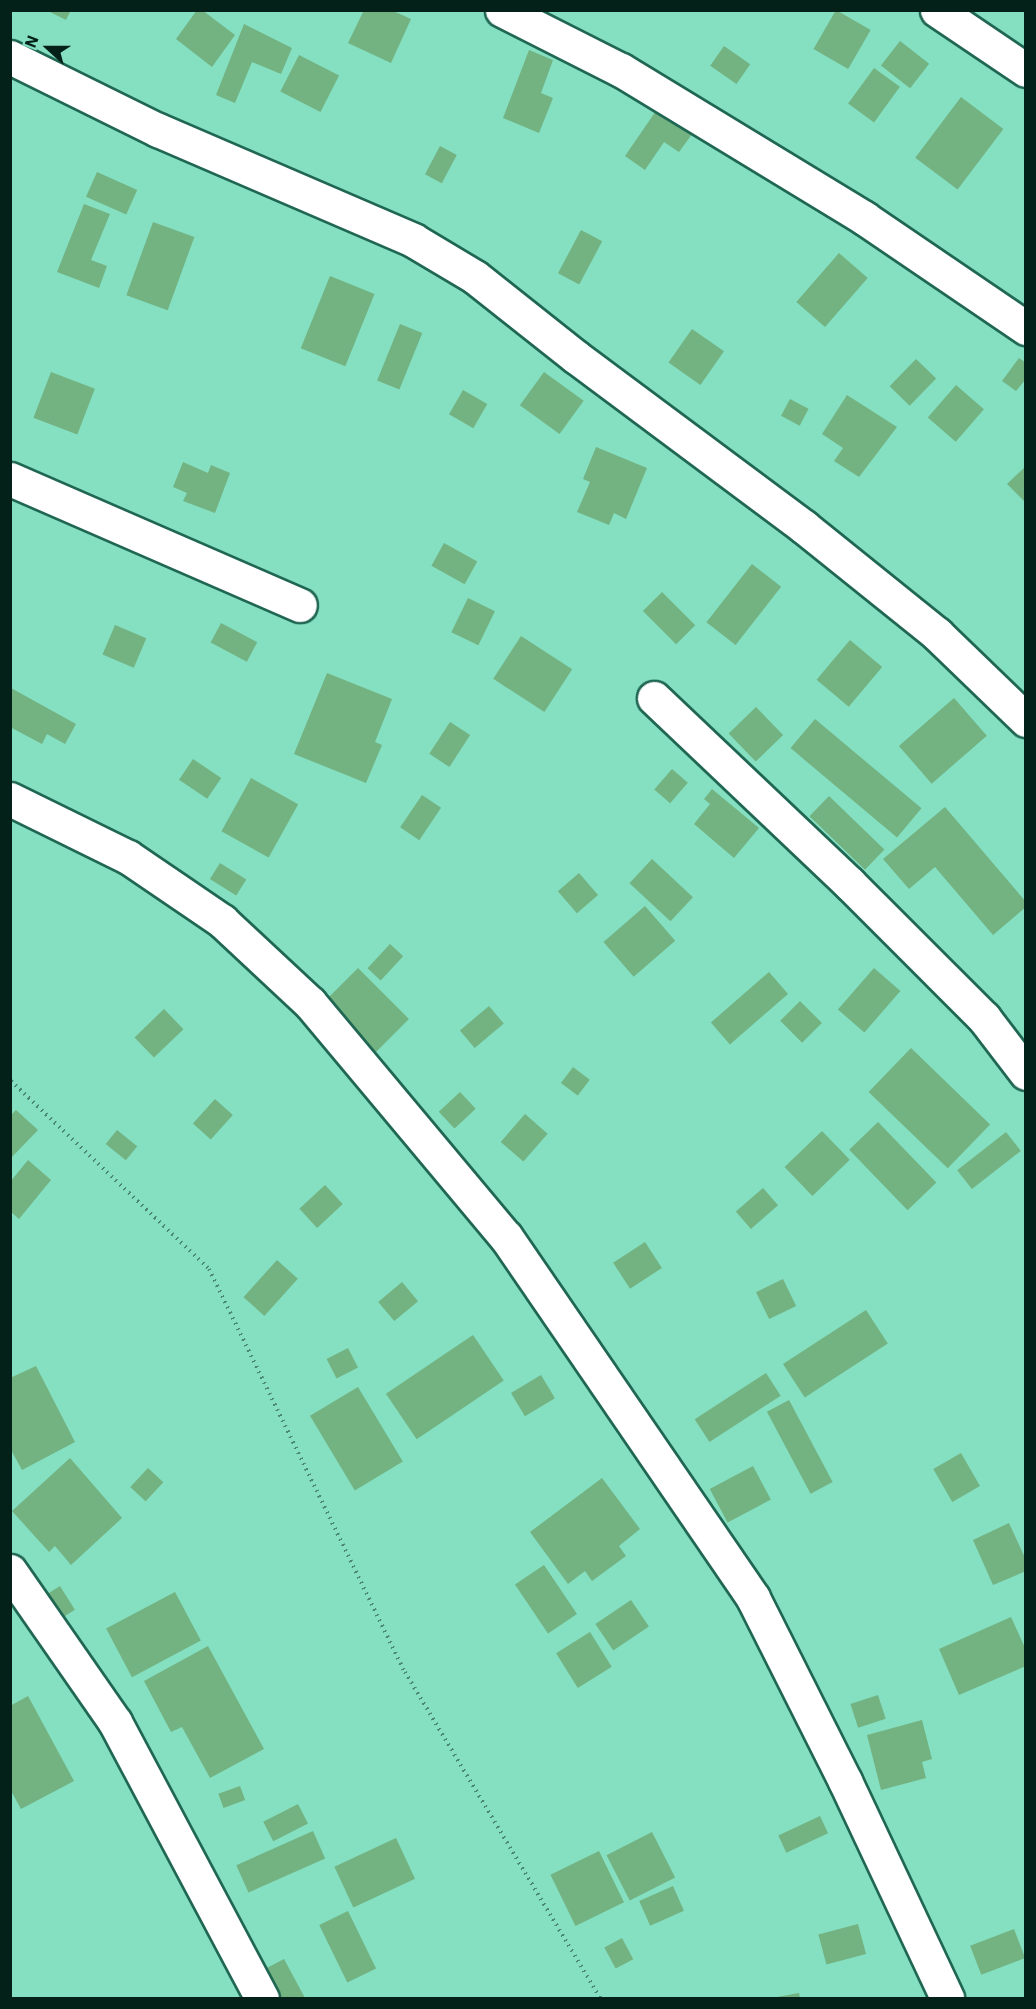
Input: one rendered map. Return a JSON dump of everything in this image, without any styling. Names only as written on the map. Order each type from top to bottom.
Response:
[{"type":"street","points":[[502,10],[631,76],[864,218],[1026,328]]},
{"type":"street","points":[[937,10],[1026,70]]},
{"type":"street","points":[[10,57],[158,130],[413,240],[475,277],[822,541],[938,634],[1026,720]]},
{"type":"street","points":[[10,479],[300,605]]},
{"type":"street","points":[[654,698],[849,883],[984,1018],[1026,1073]]},
{"type":"street","points":[[10,799],[128,857],[222,921],[310,1003],[506,1237],[753,1598],[845,1780],[947,1998]]},
{"type":"street","points":[[10,1571],[116,1722],[262,1998]]},
{"type":"path","points":[[11,1081],[209,1269],[405,1672],[600,1998]]},
{"type":"building","points":[[46,10],[71,10],[66,20]]},
{"type":"building","points":[[197,10],[202,10],[235,35],[212,67],[176,39]]},
{"type":"building","points":[[364,10],[391,10],[411,19],[391,63],[348,43]]},
{"type":"building","points":[[836,10],[871,30],[848,69],[814,49]]},
{"type":"building","points":[[244,24],[292,48],[281,74],[252,62],[235,103],[216,95]]},
{"type":"building","points":[[900,41],[929,64],[910,88],[881,65]]},
{"type":"building","points":[[724,46],[750,64],[736,84],[710,66]]},
{"type":"building","points":[[529,50],[553,60],[541,93],[553,98],[539,133],[503,118]]},
{"type":"building","points":[[299,55],[339,75],[320,112],[280,92]]},
{"type":"building","points":[[874,68],[900,87],[874,122],[848,104]]},
{"type":"building","points":[[961,97],[1003,129],[958,190],[915,158]]},
{"type":"building","points":[[660,105],[695,130],[679,152],[664,142],[645,170],[625,156]]},
{"type":"building","points":[[440,146],[457,155],[442,183],[425,174]]},
{"type":"building","points":[[97,172],[137,190],[126,215],[86,197]]},
{"type":"building","points":[[84,204],[110,214],[91,260],[107,266],[99,288],[57,272]]},
{"type":"building","points":[[153,222],[194,237],[168,310],[126,295]]},
{"type":"building","points":[[581,230],[602,241],[579,285],[558,273]]},
{"type":"building","points":[[839,253],[868,278],[825,327],[796,302]]},
{"type":"building","points":[[330,276],[375,294],[345,366],[301,348]]},
{"type":"building","points":[[400,324],[422,333],[399,390],[377,381]]},
{"type":"building","points":[[692,329],[724,351],[700,385],[668,363]]},
{"type":"building","points":[[1019,358],[1026,363],[1026,379],[1016,391],[1002,381]]},
{"type":"building","points":[[916,359],[936,378],[910,406],[890,386]]},
{"type":"building","points":[[51,372],[95,389],[77,435],[33,418]]},
{"type":"building","points":[[544,372],[584,401],[560,434],[520,405]]},
{"type":"building","points":[[956,385],[984,409],[956,442],[928,417]]},
{"type":"building","points":[[463,390],[487,404],[473,428],[449,414]]},
{"type":"building","points":[[847,395],[897,427],[859,477],[834,461],[843,448],[822,434]]},
{"type":"building","points":[[790,399],[809,409],[800,426],[781,416]]},
{"type":"building","points":[[596,447],[647,468],[626,519],[614,513],[609,525],[577,512],[590,482],[583,479]]},
{"type":"building","points":[[183,462],[208,473],[211,465],[230,473],[215,513],[183,501],[187,493],[173,487]]},
{"type":"building","points":[[1026,466],[1026,499],[1024,501],[1007,484]]},
{"type":"building","points":[[444,543],[477,561],[465,584],[431,566]]},
{"type":"building","points":[[752,564],[781,587],[736,645],[706,622]]},
{"type":"building","points":[[662,592],[695,625],[676,644],[643,611]]},
{"type":"building","points":[[468,598],[495,611],[478,645],[451,632]]},
{"type":"building","points":[[221,623],[257,642],[247,662],[211,642]]},
{"type":"building","points":[[115,625],[146,638],[134,668],[102,654]]},
{"type":"building","points":[[521,636],[572,669],[544,712],[493,679]]},
{"type":"building","points":[[850,640],[882,667],[849,707],[817,680]]},
{"type":"building","points":[[327,673],[392,699],[375,742],[382,745],[366,783],[294,754]]},
{"type":"building","points":[[11,688],[76,724],[65,744],[47,734],[42,744],[10,727]]},
{"type":"building","points":[[954,698],[987,736],[932,784],[899,746]]},
{"type":"building","points":[[756,707],[783,735],[756,761],[729,733]]},
{"type":"building","points":[[815,719],[921,808],[897,837],[791,748]]},
{"type":"building","points":[[450,722],[470,735],[449,767],[429,754]]},
{"type":"building","points":[[193,759],[221,778],[207,799],[179,780]]},
{"type":"building","points":[[672,769],[688,783],[670,803],[654,789]]},
{"type":"building","points":[[251,778],[298,804],[269,858],[221,831]]},
{"type":"building","points":[[712,789],[759,828],[734,858],[694,824],[710,804],[704,799]]},
{"type":"building","points":[[422,795],[441,808],[419,840],[400,827]]},
{"type":"building","points":[[829,796],[884,849],[865,870],[810,816]]},
{"type":"building","points":[[945,807],[1026,902],[1026,907],[993,935],[935,867],[909,889],[883,859]]},
{"type":"building","points":[[652,859],[693,897],[670,921],[629,883]]},
{"type":"building","points":[[220,863],[246,879],[236,896],[210,879]]},
{"type":"building","points":[[579,873],[598,895],[577,913],[558,891]]},
{"type":"building","points":[[645,906],[675,941],[634,977],[603,942]]},
{"type":"building","points":[[390,944],[403,956],[381,980],[367,968]]},
{"type":"building","points":[[358,968],[409,1019],[376,1052],[325,1001]]},
{"type":"building","points":[[874,968],[900,991],[864,1032],[838,1010]]},
{"type":"building","points":[[769,972],[788,994],[730,1044],[711,1023]]},
{"type":"building","points":[[800,1001],[822,1023],[802,1043],[780,1021]]},
{"type":"building","points":[[489,1006],[504,1024],[475,1048],[460,1030]]},
{"type":"building","points":[[164,1009],[183,1029],[154,1058],[135,1037]]},
{"type":"building","points":[[911,1048],[990,1124],[948,1168],[869,1092]]},
{"type":"building","points":[[573,1067],[590,1080],[578,1096],[561,1083]]},
{"type":"building","points":[[460,1092],[476,1109],[454,1129],[439,1112]]},
{"type":"building","points":[[215,1099],[233,1115],[211,1140],[193,1124]]},
{"type":"building","points":[[16,1110],[38,1130],[10,1159],[10,1116]]},
{"type":"building","points":[[525,1114],[548,1134],[523,1162],[501,1142]]},
{"type":"building","points":[[878,1122],[936,1182],[908,1210],[849,1150]]},
{"type":"building","points":[[117,1130],[137,1146],[126,1160],[106,1144]]},
{"type":"building","points":[[822,1131],[850,1160],[812,1196],[785,1167]]},
{"type":"building","points":[[1006,1132],[1021,1151],[972,1189],[957,1170]]},
{"type":"building","points":[[28,1160],[51,1180],[19,1219],[10,1211],[10,1182]]},
{"type":"building","points":[[325,1185],[343,1204],[317,1228],[299,1209]]},
{"type":"building","points":[[763,1188],[778,1205],[751,1229],[736,1212]]},
{"type":"building","points":[[645,1242],[662,1268],[630,1289],[613,1263]]},
{"type":"building","points":[[277,1260],[298,1279],[264,1316],[244,1297]]},
{"type":"building","points":[[783,1279],[796,1306],[769,1319],[756,1292]]},
{"type":"building","points":[[402,1282],[418,1301],[394,1321],[378,1302]]},
{"type":"building","points":[[866,1310],[888,1344],[805,1397],[783,1364]]},
{"type":"building","points":[[473,1335],[504,1381],[417,1439],[386,1394]]},
{"type":"building","points":[[348,1348],[358,1368],[337,1378],[327,1359]]},
{"type":"building","points":[[36,1366],[75,1442],[22,1470],[10,1448],[10,1378]]},
{"type":"building","points":[[766,1373],[781,1396],[709,1442],[695,1419]]},
{"type":"building","points":[[541,1375],[555,1398],[525,1416],[511,1393]]},
{"type":"building","points":[[358,1387],[403,1462],[355,1490],[310,1416]]},
{"type":"building","points":[[789,1400],[833,1482],[811,1494],[767,1412]]},
{"type":"building","points":[[961,1453],[980,1486],[952,1502],[933,1469]]},
{"type":"building","points":[[70,1458],[122,1518],[71,1565],[55,1546],[49,1552],[12,1511]]},
{"type":"building","points":[[753,1466],[771,1500],[728,1523],[710,1489]]},
{"type":"building","points":[[148,1468],[163,1482],[146,1501],[130,1487]]},
{"type":"building","points":[[602,1478],[640,1529],[619,1546],[626,1556],[592,1581],[585,1571],[568,1584],[530,1532]]},
{"type":"building","points":[[1009,1523],[1026,1560],[1026,1571],[993,1585],[973,1540]]},
{"type":"building","points":[[544,1565],[577,1614],[548,1633],[515,1585]]},
{"type":"building","points":[[60,1586],[75,1610],[56,1621],[41,1598]]},
{"type":"building","points":[[175,1592],[201,1641],[132,1677],[106,1629]]},
{"type":"building","points":[[631,1600],[649,1627],[613,1651],[595,1624]]},
{"type":"building","points":[[1011,1617],[1026,1650],[1026,1666],[959,1695],[939,1649]]},
{"type":"building","points":[[590,1632],[612,1667],[578,1688],[556,1653]]},
{"type":"building","points":[[208,1646],[264,1749],[210,1778],[182,1727],[171,1732],[144,1681]]},
{"type":"building","points":[[878,1695],[886,1719],[858,1728],[850,1704]]},
{"type":"building","points":[[28,1696],[74,1781],[21,1809],[10,1789],[10,1706]]},
{"type":"building","points":[[922,1720],[932,1759],[922,1762],[926,1778],[881,1790],[867,1735]]},
{"type":"building","points":[[240,1786],[245,1800],[224,1808],[218,1794]]},
{"type":"building","points":[[298,1804],[308,1824],[273,1841],[263,1822]]},
{"type":"building","points":[[820,1816],[828,1833],[786,1853],[778,1835]]},
{"type":"building","points":[[313,1831],[325,1858],[248,1893],[236,1865]]},
{"type":"building","points":[[652,1832],[675,1877],[630,1901],[607,1855]]},
{"type":"building","points":[[396,1838],[415,1879],[353,1908],[334,1867]]},
{"type":"building","points":[[599,1851],[624,1902],[575,1926],[550,1875]]},
{"type":"building","points":[[673,1886],[684,1911],[650,1926],[639,1901]]},
{"type":"building","points":[[348,1911],[376,1969],[347,1983],[319,1925]]},
{"type":"building","points":[[858,1924],[866,1954],[826,1965],[818,1935]]},
{"type":"building","points":[[1014,1929],[1025,1958],[981,1975],[970,1946]]},
{"type":"building","points":[[622,1938],[633,1959],[616,1969],[604,1947]]},
{"type":"building","points":[[284,1959],[305,1998],[275,1998],[261,1971]]},
{"type":"building","points":[[799,1993],[800,1998],[777,1998],[777,1997]]}]
